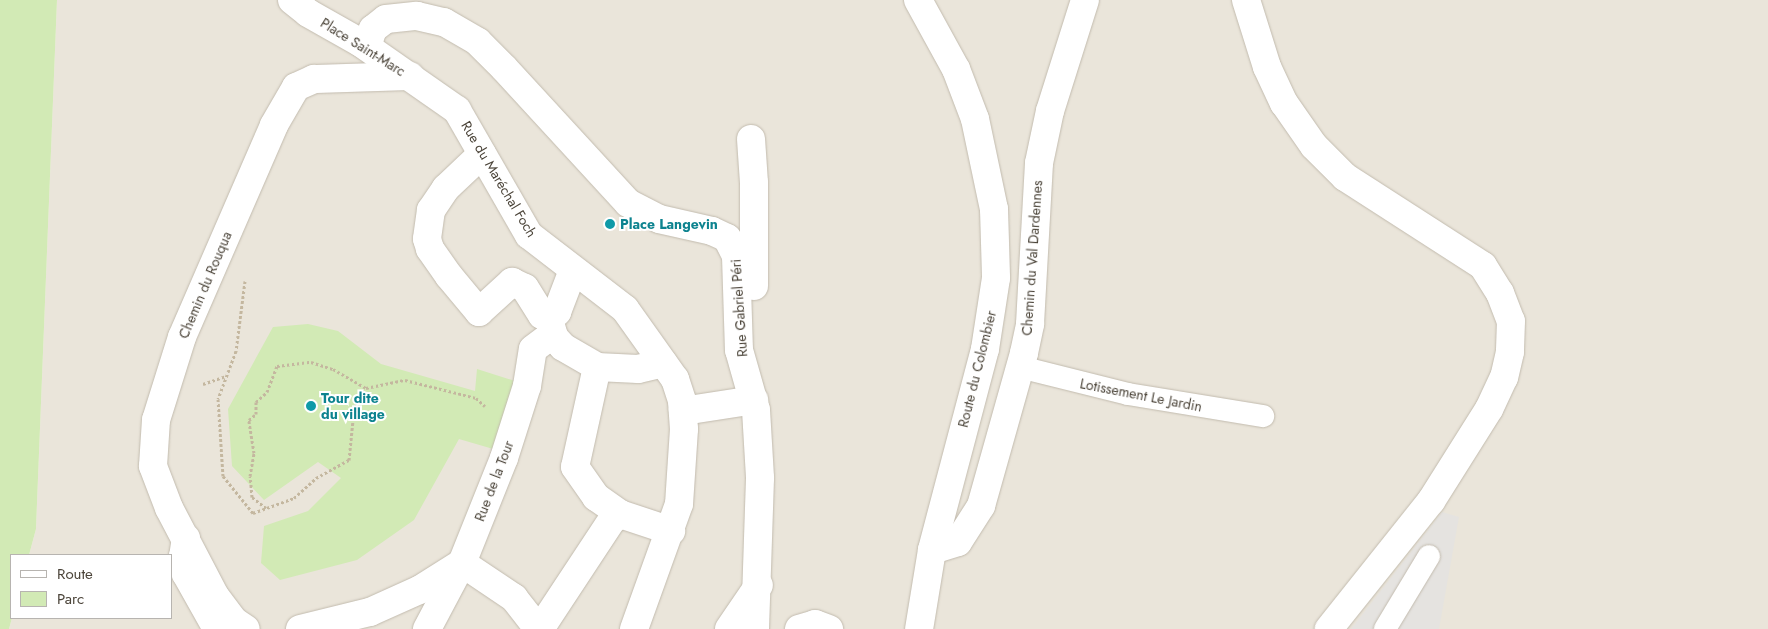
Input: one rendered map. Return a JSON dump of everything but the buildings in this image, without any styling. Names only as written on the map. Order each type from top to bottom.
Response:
[{"type":"street","name":"Place Saint-Marc","points":[[292,0],[308,13],[368,47],[410,76]]},
{"type":"street","name":"Route du Colombier","points":[[918,0],[956,69],[972,111],[989,177],[996,238],[996,278],[985,348],[932,550],[919,629]]},
{"type":"street","name":"Chemin du Val Dardennes","points":[[932,550],[958,542],[981,506],[1020,367],[1030,324],[1039,163],[1050,111],[1084,0]]},
{"type":"street","points":[[1246,0],[1267,67],[1284,103],[1314,146],[1345,177],[1483,266],[1500,293],[1511,320],[1510,352],[1504,377],[1489,409],[1432,501],[1329,629]]},
{"type":"street","name":"Rue Gabriel Péri","points":[[368,47],[374,29],[386,20],[417,16],[444,22],[478,42],[628,203],[659,219],[712,231],[727,238],[736,256],[740,350],[754,400],[760,478],[759,585],[755,629]]},
{"type":"street","name":"Rue du Maréchal Foch","points":[[410,76],[457,110],[529,235],[625,310],[675,379],[683,411],[682,482],[671,531],[634,629]]},
{"type":"street","name":"Chemin du Rouqua","points":[[246,629],[234,621],[215,596],[158,484],[153,466],[156,420],[201,287],[288,97],[303,82],[326,78],[410,76]]},
{"type":"street","points":[[740,350],[749,322],[754,284],[754,183],[750,140]]},
{"type":"street","points":[[482,154],[440,196],[431,210],[427,239],[436,259],[479,312],[512,282],[525,288],[563,347],[597,368],[638,369],[663,362]]},
{"type":"street","name":"Rue de la Tour","points":[[427,629],[462,563],[504,458],[527,386],[533,349],[551,326],[573,270]]},
{"type":"street","points":[[597,368],[575,467],[596,498],[620,514],[671,531]]},
{"type":"street","points":[[683,411],[754,400]]},
{"type":"street","points":[[300,629],[370,612],[418,590],[462,563],[514,598],[539,629],[612,520],[620,514]]},
{"type":"street","points":[[186,538],[182,556],[186,574],[217,629]]},
{"type":"street","points":[[729,629],[759,585]]},
{"type":"street","points":[[799,629],[815,624],[829,629]]},
{"type":"lane","name":"Lotissement Le Jardin","points":[[1020,367],[1128,394],[1263,416]]},
{"type":"lane","points":[[1385,629],[1429,556]]},
{"type":"path","points":[[245,275],[236,351],[218,399],[222,476],[253,513],[294,498],[316,478],[349,460],[354,410],[366,388]]},
{"type":"path","points":[[266,508],[252,497],[250,476],[254,453],[248,420],[256,414],[256,402],[267,392],[278,366],[311,362],[333,369],[366,388],[385,386],[405,380],[430,385],[476,398],[488,409]]},
{"type":"shaded area","points":[[57,0],[1768,0],[1768,629],[9,629],[12,619],[172,619],[172,554],[29,554],[36,529]]},
{"type":"shaded area","points":[[1442,512],[1459,517],[1439,629],[1351,629]]},
{"type":"green space","points":[[0,0],[57,0],[36,529],[29,554],[10,554],[10,619],[12,619],[9,629],[0,629]]},
{"type":"green space","points":[[308,324],[338,331],[381,364],[475,391],[477,369],[518,382],[500,451],[459,439],[414,520],[357,560],[280,580],[261,563],[264,526],[308,511],[341,478],[318,462],[264,500],[232,466],[228,409],[273,327]]},
{"type":"place","name":"Place Langevin","points":[[610,224]]},
{"type":"place","name":"Tour dite du village","points":[[311,406]]}]
